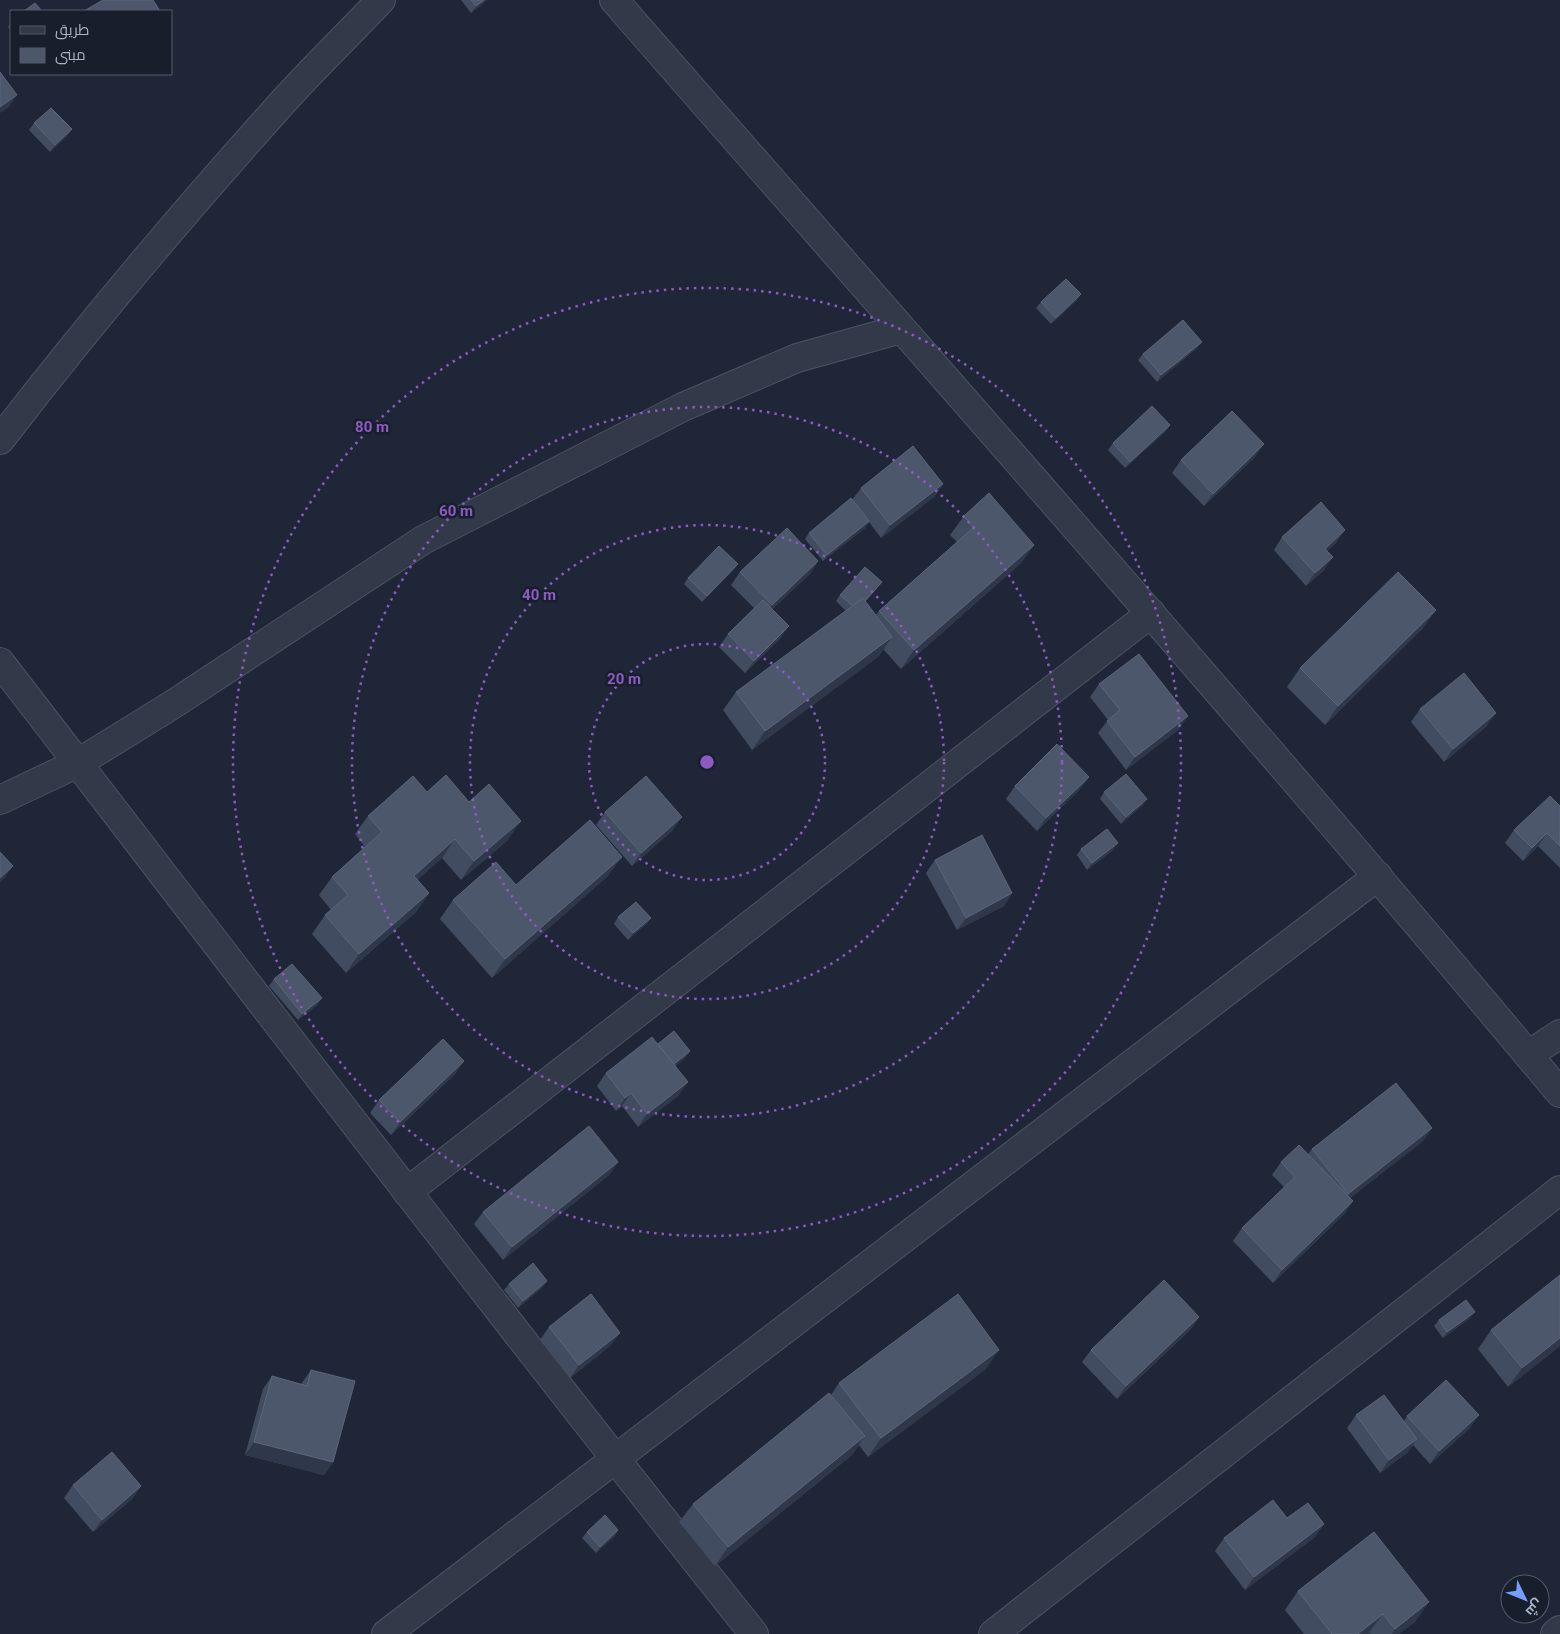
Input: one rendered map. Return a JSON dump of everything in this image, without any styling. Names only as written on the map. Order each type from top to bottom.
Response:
[{"type":"street","points":[[0,440],[66,353],[199,197],[275,110],[381,0]]},
{"type":"street","points":[[614,0],[1151,613],[1378,876],[1560,1093]]},
{"type":"street","points":[[0,800],[78,762],[172,705],[423,540],[683,407],[797,358],[901,329]]},
{"type":"street","points":[[407,1192],[1151,613]]},
{"type":"street","points":[[0,662],[407,1192],[754,1634]]},
{"type":"street","points":[[386,1634],[1378,876]]},
{"type":"street","points":[[1528,1054],[1560,1034]]},
{"type":"street","points":[[993,1634],[1560,1190]]},
{"type":"street","points":[[1555,1634],[1560,1630]]},
{"type":"building","points":[[103,0],[153,0],[159,10],[86,10]]},
{"type":"building","points":[[471,0],[484,0],[476,6]]},
{"type":"building","points":[[35,3],[41,10],[25,10]]},
{"type":"building","points":[[0,72],[17,95],[0,107]]},
{"type":"building","points":[[51,108],[72,129],[55,145],[34,123]]},
{"type":"building","points":[[1066,279],[1081,294],[1056,318],[1041,302]]},
{"type":"building","points":[[1183,320],[1202,342],[1161,375],[1143,354]]},
{"type":"building","points":[[1152,406],[1170,425],[1130,462],[1113,443]]},
{"type":"building","points":[[1232,411],[1264,444],[1213,494],[1181,460]]},
{"type":"building","points":[[913,446],[943,484],[890,525],[861,488]]},
{"type":"building","points":[[989,493],[1034,545],[914,650],[879,611],[973,528],[964,516]]},
{"type":"building","points":[[851,498],[869,521],[827,555],[809,533]]},
{"type":"building","points":[[1321,502],[1345,530],[1325,549],[1333,557],[1315,573],[1282,537]]},
{"type":"building","points":[[787,528],[818,561],[772,605],[740,572]]},
{"type":"building","points":[[719,546],[738,564],[707,596],[688,578]]},
{"type":"building","points":[[865,567],[882,582],[865,601],[863,598],[853,606],[840,595]]},
{"type":"building","points":[[1398,572],[1436,610],[1338,706],[1300,668]]},
{"type":"building","points":[[863,598],[892,637],[765,731],[736,692]]},
{"type":"building","points":[[763,600],[789,626],[754,661],[728,634]]},
{"type":"building","points":[[1139,654],[1188,716],[1135,757],[1107,721],[1120,710],[1099,684]]},
{"type":"building","points":[[1464,673],[1496,713],[1453,749],[1420,709]]},
{"type":"building","points":[[1057,744],[1089,777],[1046,818],[1015,786]]},
{"type":"building","points":[[1126,774],[1147,799],[1126,817],[1104,792]]},
{"type":"building","points":[[446,775],[469,802],[489,784],[521,821],[474,861],[455,839],[414,876],[429,893],[359,954],[325,915],[348,895],[332,877],[382,832],[368,816],[413,776],[427,792]]},
{"type":"building","points":[[646,776],[682,817],[641,853],[605,812]]},
{"type":"building","points":[[1550,796],[1560,806],[1560,846],[1547,833],[1532,848],[1514,830]]},
{"type":"building","points":[[590,820],[622,857],[505,959],[453,900],[496,862],[516,885]]},
{"type":"building","points":[[1107,829],[1118,843],[1092,863],[1081,849]]},
{"type":"building","points":[[982,835],[1012,893],[966,918],[935,860]]},
{"type":"building","points":[[0,852],[13,866],[0,878]]},
{"type":"building","points":[[636,902],[651,918],[633,933],[618,917]]},
{"type":"building","points":[[292,964],[322,998],[302,1014],[274,979]]},
{"type":"building","points":[[674,1031],[690,1051],[674,1064],[658,1044]]},
{"type":"building","points":[[652,1037],[688,1082],[647,1114],[631,1093],[625,1098],[606,1073]]},
{"type":"building","points":[[443,1039],[464,1061],[400,1122],[379,1100]]},
{"type":"building","points":[[1396,1083],[1432,1128],[1348,1194],[1312,1149]]},
{"type":"building","points":[[589,1126],[618,1162],[512,1247],[483,1212]]},
{"type":"building","points":[[1299,1145],[1353,1201],[1282,1270],[1242,1228],[1295,1177],[1281,1162]]},
{"type":"building","points":[[533,1263],[547,1281],[523,1301],[509,1284]]},
{"type":"building","points":[[1560,1275],[1560,1338],[1522,1368],[1491,1330]]},
{"type":"building","points":[[1164,1280],[1199,1317],[1126,1386],[1091,1350]]},
{"type":"building","points":[[591,1294],[620,1333],[579,1365],[549,1327]]},
{"type":"building","points":[[958,1294],[999,1350],[881,1438],[839,1383]]},
{"type":"building","points":[[1466,1300],[1475,1312],[1447,1332],[1439,1320]]},
{"type":"building","points":[[311,1370],[355,1381],[333,1462],[254,1442],[272,1376],[307,1386]]},
{"type":"building","points":[[1446,1380],[1479,1415],[1439,1451],[1407,1416]]},
{"type":"building","points":[[829,1393],[865,1436],[728,1547],[693,1504]]},
{"type":"building","points":[[1384,1395],[1417,1439],[1389,1460],[1356,1415]]},
{"type":"building","points":[[112,1452],[141,1486],[102,1520],[73,1485]]},
{"type":"building","points":[[1273,1500],[1287,1518],[1308,1503],[1324,1524],[1254,1577],[1224,1538]]},
{"type":"building","points":[[605,1515],[618,1530],[600,1547],[587,1532]]},
{"type":"building","points":[[1374,1532],[1429,1602],[1395,1629],[1383,1614],[1358,1634],[1332,1634],[1298,1591]]}]
